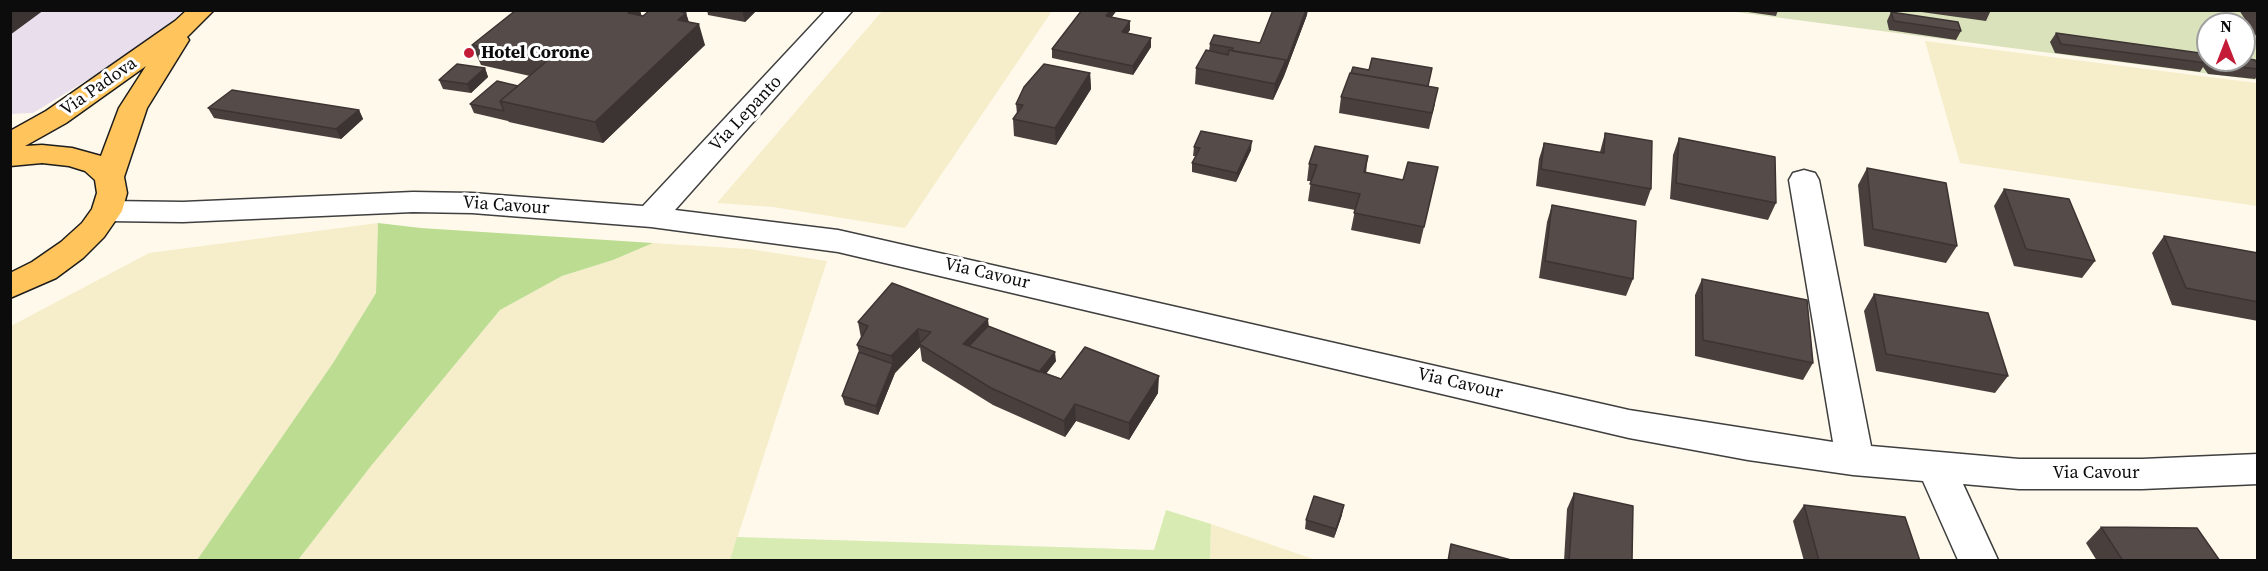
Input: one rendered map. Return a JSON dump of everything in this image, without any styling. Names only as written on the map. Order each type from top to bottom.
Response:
[{"type":"main road","name":"Via Padova","points":[[10,143],[56,117],[193,19]]},
{"type":"main road","name":"Via Padova","points":[[107,211],[112,193],[109,177],[134,108],[193,19]]},
{"type":"main road","points":[[10,157],[42,154],[72,157],[95,164],[109,177]]},
{"type":"main road","points":[[10,287],[44,270],[72,250],[93,230],[107,211]]},
{"type":"street","name":"Via Lepanto","points":[[651,217],[841,10]]},
{"type":"street","points":[[1804,180],[1851,432],[1853,460]]},
{"type":"street","name":"Via Cavour","points":[[107,211],[183,212],[413,202],[472,203],[651,217],[747,228],[860,246],[1629,424],[1748,445],[1853,460],[2019,474],[2142,474],[2258,469]]},
{"type":"street","points":[[1936,468],[1978,561]]},
{"type":"shaded area","points":[[883,10],[1052,11],[905,228],[773,207],[717,203]]},
{"type":"shaded area","points":[[10,11],[183,11],[150,42],[33,113],[11,114]]},
{"type":"shaded area","points":[[1925,41],[2257,83],[2257,206],[1960,163]]},
{"type":"shaded area","points":[[378,223],[376,293],[333,363],[197,560],[11,560],[11,326],[149,253]]},
{"type":"shaded area","points":[[653,243],[749,249],[827,261],[730,560],[298,560],[371,466],[500,310],[562,276],[613,260]]},
{"type":"shaded area","points":[[1211,524],[1316,560],[1210,560]]},
{"type":"green space","points":[[1728,11],[2257,11],[2257,80]]},
{"type":"green space","points":[[378,223],[421,228],[653,243],[613,260],[562,276],[500,310],[371,466],[298,560],[197,560],[333,363],[376,293]]},
{"type":"green space","points":[[1166,510],[1211,524],[1210,560],[730,560],[737,537],[1154,550]]},
{"type":"building","points":[[516,10],[631,10],[628,13],[643,16],[650,10],[675,10],[686,13],[678,20],[699,24],[595,122],[500,101],[547,61],[472,45]]},
{"type":"building","points":[[1082,10],[1110,10],[1106,16],[1130,21],[1122,32],[1151,38],[1133,66],[1052,49]]},
{"type":"building","points":[[1273,10],[1306,10],[1285,67],[1286,60],[1232,51],[1233,48],[1210,44],[1214,35],[1260,43]]},
{"type":"building","points":[[1891,12],[1958,22],[1961,31],[1894,21]]},
{"type":"building","points":[[2056,33],[2196,52],[2196,62],[2061,44]]},
{"type":"building","points":[[1206,50],[1228,55],[1229,50],[1286,60],[1275,84],[1196,68]]},
{"type":"building","points":[[1372,58],[1432,68],[1428,86],[1351,73],[1353,67],[1369,70]]},
{"type":"building","points":[[457,64],[485,68],[467,84],[439,80]]},
{"type":"building","points":[[1044,64],[1090,73],[1055,128],[1013,119],[1023,105],[1016,104],[1024,87]]},
{"type":"building","points":[[1350,73],[1438,88],[1432,113],[1341,97]]},
{"type":"building","points":[[497,81],[518,86],[500,101],[504,111],[470,104]]},
{"type":"building","points":[[232,90],[359,110],[336,129],[208,108]]},
{"type":"building","points":[[1201,131],[1252,141],[1237,173],[1192,163],[1200,148],[1194,147]]},
{"type":"building","points":[[1605,133],[1652,141],[1651,189],[1541,169],[1544,143],[1604,153]]},
{"type":"building","points":[[1679,138],[1775,157],[1776,203],[1676,183]]},
{"type":"building","points":[[1315,146],[1368,156],[1364,172],[1403,180],[1408,162],[1438,167],[1424,227],[1354,213],[1360,194],[1310,184],[1317,165],[1309,164]]},
{"type":"building","points":[[1867,168],[1946,183],[1957,246],[1873,229]]},
{"type":"building","points":[[2004,189],[2069,199],[2095,261],[2026,249]]},
{"type":"building","points":[[1552,205],[1636,221],[1633,279],[1545,261]]},
{"type":"building","points":[[2164,236],[2258,253],[2258,302],[2186,288]]},
{"type":"building","points":[[1702,279],[1807,300],[1813,363],[1703,340]]},
{"type":"building","points":[[892,283],[988,319],[963,344],[1061,379],[1085,347],[1159,376],[1129,423],[1075,404],[1064,421],[991,388],[919,344],[931,332],[918,329],[891,356],[857,345],[868,326],[858,322]]},
{"type":"building","points":[[1874,294],[1988,313],[2008,376],[1886,354]]},
{"type":"building","points":[[988,326],[1055,352],[1039,372],[969,346]]},
{"type":"building","points":[[859,352],[893,364],[876,406],[842,396]]},
{"type":"building","points":[[1574,493],[1633,506],[1632,561],[1569,561]]},
{"type":"building","points":[[1314,496],[1344,505],[1336,529],[1306,520]]},
{"type":"building","points":[[1804,505],[1905,517],[1920,561],[1819,561]]},
{"type":"building","points":[[2101,527],[2197,528],[2220,561],[2123,561]]},
{"type":"building","points":[[1451,544],[1515,561],[1448,561]]},
{"type":"place","name":"Hotel Corone","points":[[469,53]]}]
